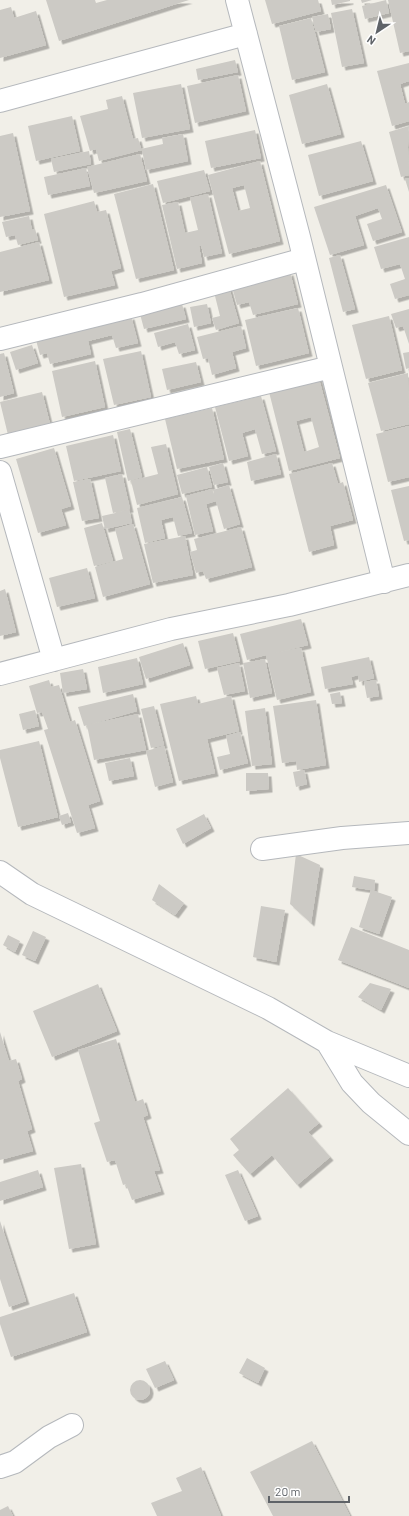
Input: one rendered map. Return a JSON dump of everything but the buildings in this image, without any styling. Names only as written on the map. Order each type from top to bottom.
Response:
[{"type":"street","points":[[237,0],[304,259],[384,582]]},
{"type":"street","points":[[0,101],[246,34]]},
{"type":"street","points":[[0,339],[142,304],[304,259]]},
{"type":"street","points":[[0,447],[331,367]]},
{"type":"street","points":[[0,472],[54,660]]},
{"type":"street","points":[[0,674],[171,629],[289,605],[409,575]]},
{"type":"street","points":[[262,849],[342,838],[409,833]]},
{"type":"street","points":[[0,872],[32,894],[268,1008],[327,1042],[409,1076]]},
{"type":"street","points":[[327,1042],[352,1083],[371,1103],[409,1134]]},
{"type":"street","points":[[0,1467],[15,1462],[49,1437],[72,1425]]}]
